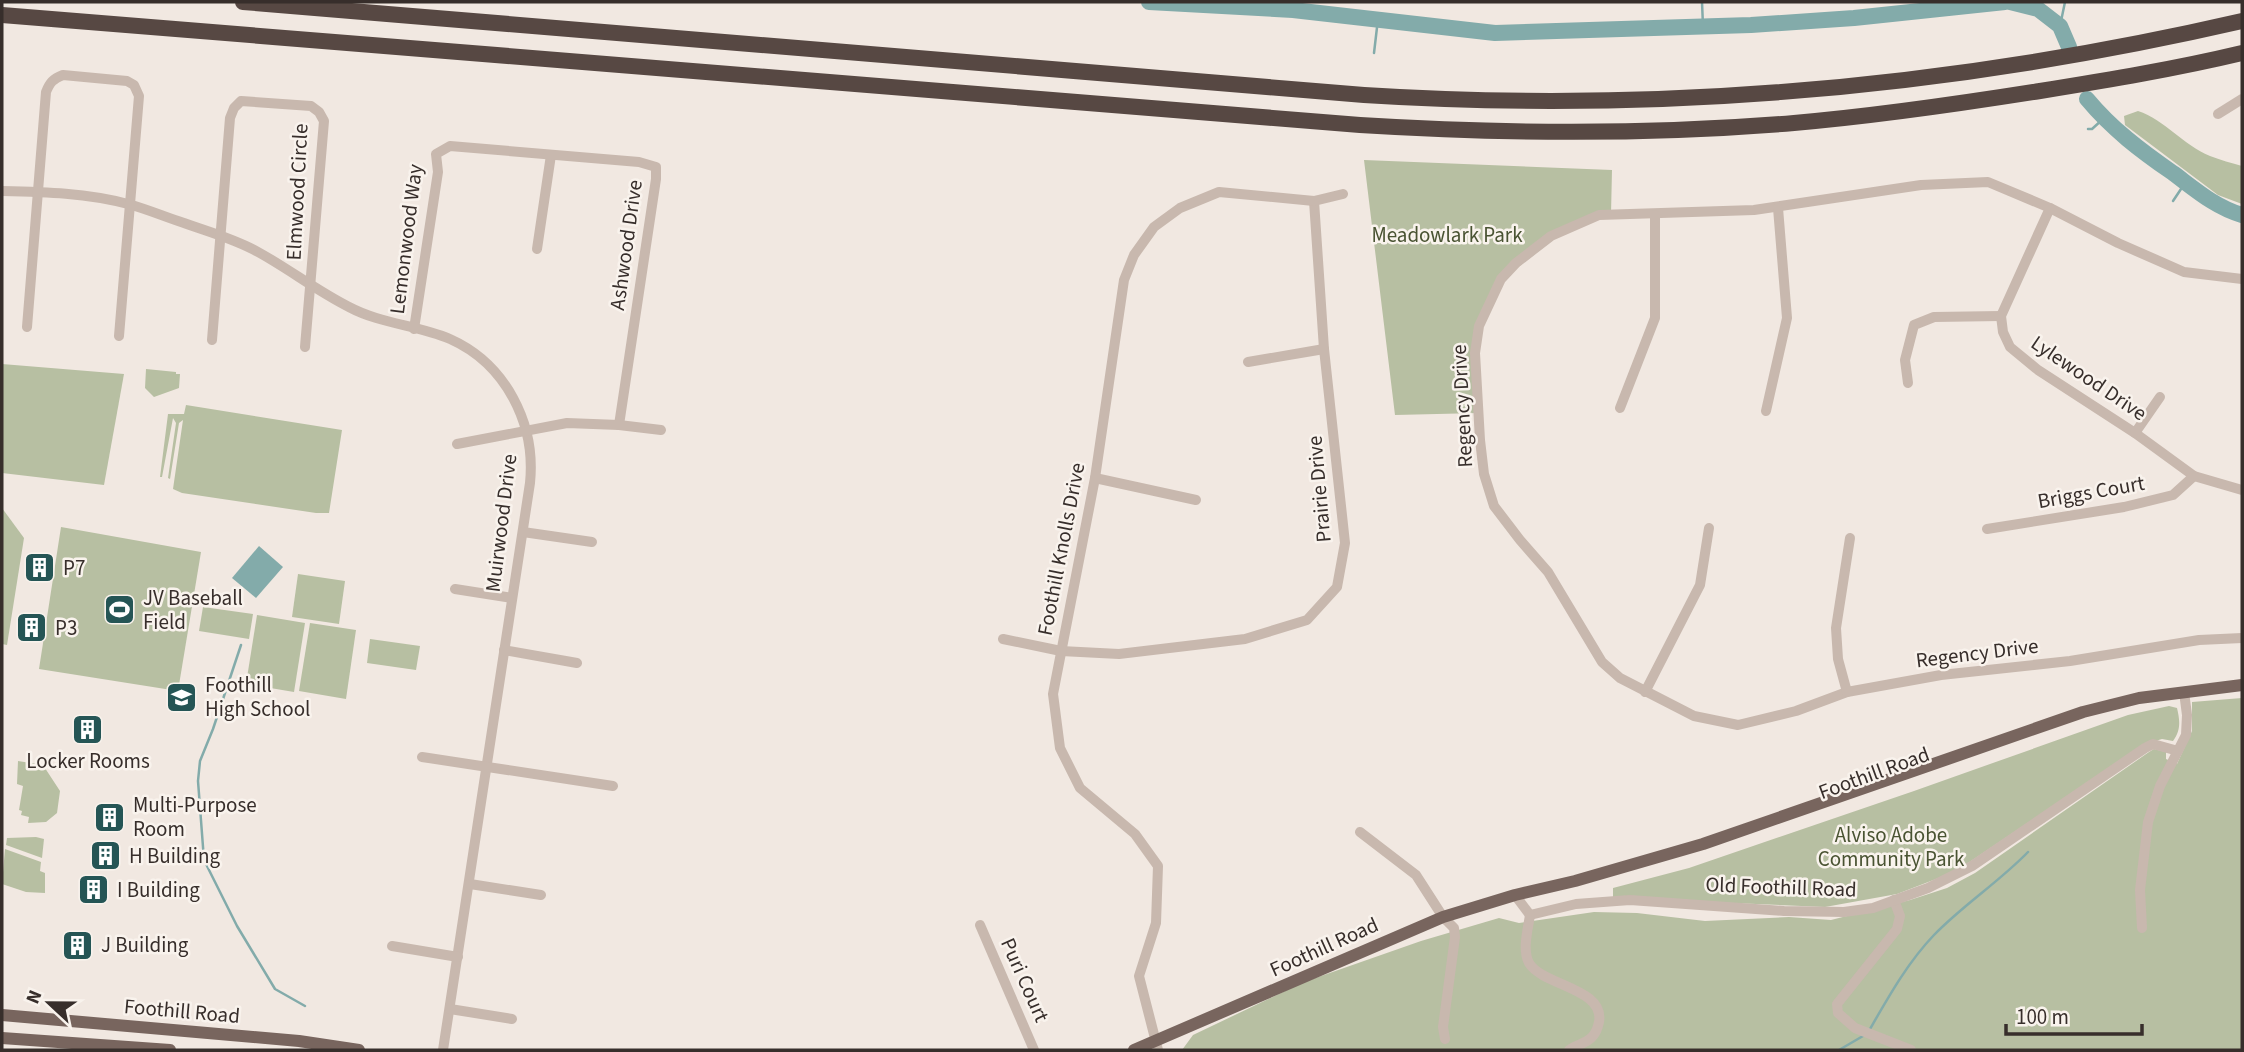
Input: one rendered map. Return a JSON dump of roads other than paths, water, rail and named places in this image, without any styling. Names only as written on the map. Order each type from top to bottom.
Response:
[{"type":"highway","points":[[243,2],[1433,99],[1595,102],[1725,97],[1861,87],[2017,66],[2120,48],[2242,22]]},
{"type":"highway","points":[[2,15],[1416,129],[1535,132],[1726,128],[1899,113],[2134,76],[2242,53]]},
{"type":"main road","name":"Foothill Road","points":[[1134,1050],[1157,1046],[1443,917],[1515,895],[1575,881],[1618,876],[1692,856],[2085,720],[2184,692],[2242,685]]},
{"type":"main road","name":"Foothill Road","points":[[2,1015],[299,1041],[359,1050]]},
{"type":"main road","name":"Foothill Road","points":[[2,1038],[170,1050]]},
{"type":"street","points":[[27,327],[46,92],[53,79],[63,75],[127,81],[134,85],[139,96],[119,336]]},
{"type":"street","points":[[2218,114],[2242,99]]},
{"type":"street","name":"Elmwood Circle","points":[[212,340],[230,118],[241,101],[311,106],[319,112],[324,121],[305,346]]},
{"type":"street","name":"Ashwood Drive","points":[[436,153],[450,146],[639,162],[656,167],[619,425]]},
{"type":"street","name":"Lemonwood Way","points":[[414,329],[438,172],[436,153]]},
{"type":"street","points":[[537,249],[551,155]]},
{"type":"street","name":"Regency Drive","points":[[2242,279],[2184,272],[2118,243],[2050,208],[1988,182],[1921,185],[1778,208],[1655,215],[1599,215],[1551,236],[1516,263],[1501,279],[1479,326],[1475,353],[1484,474],[1494,506],[1548,572],[1602,662],[1620,678],[1694,716],[1738,725],[1796,711],[1847,692],[1941,675],[2070,661],[2199,640],[2242,638]]},
{"type":"street","name":"Muirwood Drive","points":[[2,191],[76,194],[130,204],[258,251],[336,300],[367,316],[450,339],[486,362],[517,403],[527,431],[532,467],[443,1050]]},
{"type":"street","name":"Foothill Knolls Drive","points":[[1157,1046],[1139,976],[1156,923],[1158,866],[1135,834],[1080,788],[1060,748],[1053,694],[1095,478],[1124,280],[1134,255],[1154,227],[1180,208],[1219,192],[1314,201],[1343,194]]},
{"type":"street","name":"Prairie Drive","points":[[1003,639],[1061,651],[1119,654],[1245,639],[1307,620],[1336,587],[1345,543],[1324,349],[1314,201]]},
{"type":"street","points":[[1766,411],[1787,318],[1778,208]]},
{"type":"street","points":[[1908,383],[1905,360],[1914,325],[1934,317],[2001,316],[2050,208]]},
{"type":"street","points":[[1620,408],[1656,318],[1655,215]]},
{"type":"street","name":"Lylewood Drive","points":[[2001,316],[2003,332],[2010,347],[2038,370],[2135,433],[2194,476],[2242,490]]},
{"type":"street","points":[[1248,362],[1324,349]]},
{"type":"street","points":[[2135,433],[2160,397]]},
{"type":"street","points":[[457,444],[567,424],[619,425],[661,430]]},
{"type":"street","name":"Briggs Court","points":[[1987,529],[2124,507],[2174,495],[2194,476]]},
{"type":"street","points":[[1095,478],[1196,500]]},
{"type":"street","points":[[1645,692],[1700,585],[1709,528]]},
{"type":"street","points":[[523,532],[592,542]]},
{"type":"street","points":[[1847,692],[1838,659],[1836,628],[1850,538]]},
{"type":"street","points":[[454,589],[512,598]]},
{"type":"street","points":[[504,650],[577,663]]},
{"type":"street","points":[[2142,928],[2140,890],[2148,822],[2160,786],[2186,735],[2188,723],[2184,692]]},
{"type":"street","name":"Old Foothill Road","points":[[1530,915],[1576,904],[1630,900],[1784,911],[1844,912],[1873,908],[1928,888],[1972,866],[2153,744],[2178,751]]},
{"type":"street","points":[[422,757],[613,786]]},
{"type":"street","points":[[1360,832],[1416,875],[1443,917],[1454,928],[1443,1027],[1445,1039]]},
{"type":"street","points":[[470,884],[541,895]]},
{"type":"street","points":[[1515,895],[1530,915],[1526,942],[1528,961],[1537,973],[1583,994],[1596,1005],[1600,1015],[1599,1027],[1592,1038],[1569,1050]]},
{"type":"street","points":[[1894,900],[1900,916],[1897,929],[1838,1004],[1838,1013],[1855,1028],[1911,1050]]},
{"type":"street","name":"Puri Court","points":[[980,925],[1034,1050]]},
{"type":"street","points":[[392,946],[458,957]]},
{"type":"street","points":[[450,1009],[512,1019]]},
{"type":"water","points":[[259,546],[283,567],[256,598],[232,578]]},
{"type":"waterway","points":[[1149,2],[1293,10],[1495,33],[1751,25],[1854,18],[2005,2]]},
{"type":"waterway","points":[[1702,2],[1703,26]]},
{"type":"waterway","points":[[2010,2],[2038,9],[2060,26],[2069,47]]},
{"type":"waterway","points":[[2060,26],[2065,2]]},
{"type":"waterway","points":[[1374,53],[1378,19]]},
{"type":"waterway","points":[[2087,99],[2117,130],[2150,156],[2206,197],[2242,215]]},
{"type":"waterway","points":[[2088,129],[2092,129],[2103,119]]},
{"type":"waterway","points":[[2173,201],[2185,183]]},
{"type":"waterway","points":[[241,645],[200,761],[198,781],[204,860],[237,926],[275,989],[305,1006]]},
{"type":"waterway","points":[[1870,1029],[1899,980],[1925,945],[1945,924],[2028,852]]},
{"type":"waterway","points":[[1839,1050],[1863,1036]]},
{"type":"place","name":"P7","points":[[40,568]]},
{"type":"place","name":"JV Baseball Field","points":[[120,610]]},
{"type":"place","name":"P3","points":[[32,628]]},
{"type":"place","name":"Foothill High School","points":[[182,697]]},
{"type":"place","name":"Locker Rooms","points":[[88,729]]},
{"type":"place","name":"Multi-Purpose Room","points":[[110,817]]},
{"type":"place","name":"H Building","points":[[106,856]]},
{"type":"place","name":"I Building","points":[[94,890]]},
{"type":"place","name":"J Building","points":[[78,945]]},
{"type":"park label","name":"Meadowlark Park","points":[[1447,235]]},
{"type":"park label","name":"Alviso Adobe Community Park","points":[[1891,847]]}]
